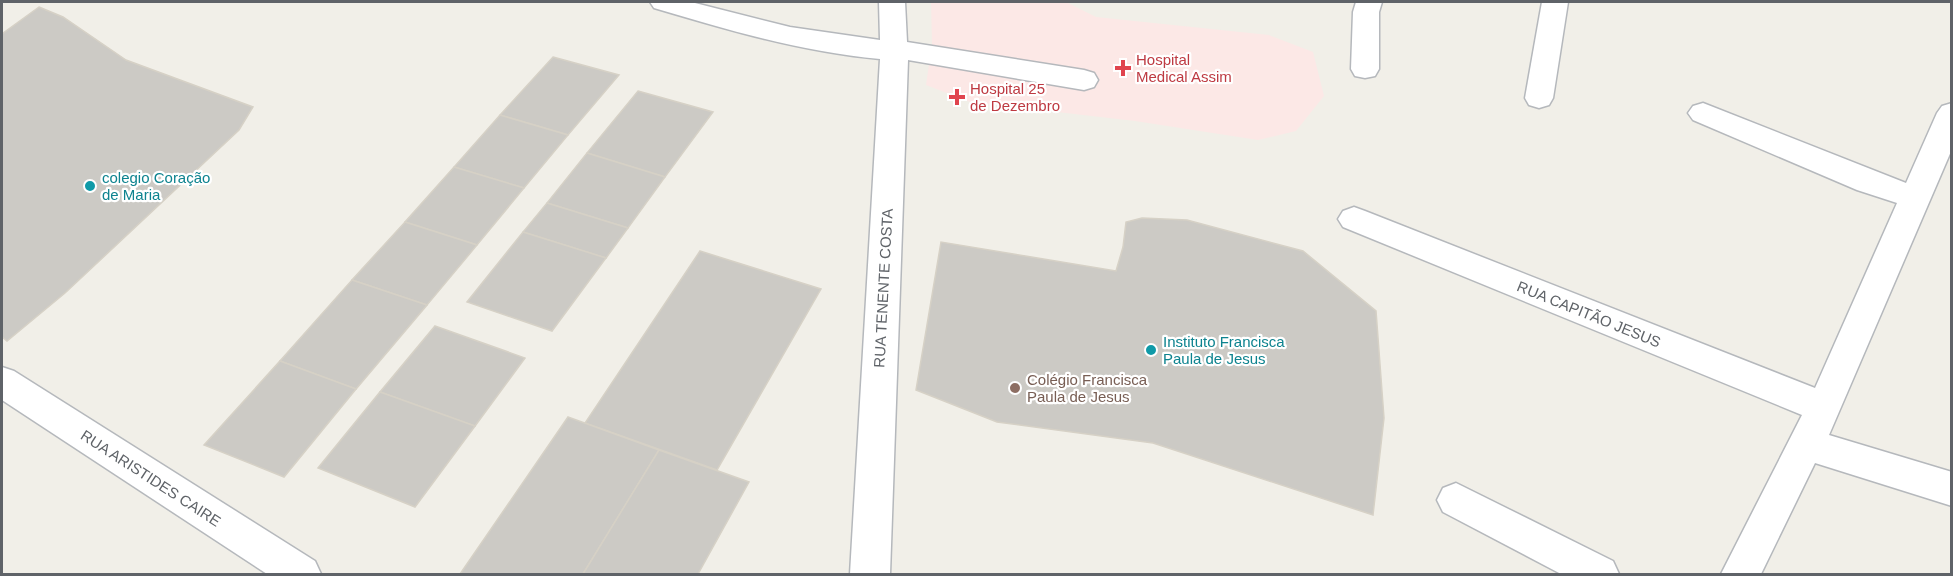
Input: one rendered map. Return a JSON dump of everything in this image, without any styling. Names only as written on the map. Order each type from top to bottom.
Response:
[{"type":"street","points":[[663,2],[780,32],[894,51],[921,51],[1084,80]]},
{"type":"street","name":"RUA TENENTE COSTA","points":[[870,574],[894,51],[892,2]]},
{"type":"street","points":[[1365,69],[1366,12],[1369,2]]},
{"type":"street","points":[[1539,98],[1555,2]]},
{"type":"street","points":[[1703,113],[1869,182],[1915,197]]},
{"type":"street","points":[[1741,574],[1824,408],[1952,113]]},
{"type":"street","name":"RUA CAPITÃO JESUS","points":[[1354,219],[1824,408]]},
{"type":"street","name":"RUA ARISTIDES CAIRE","points":[[2,382],[301,574]]},
{"type":"street","points":[[1807,444],[1952,489]]},
{"type":"street","points":[[1456,500],[1599,574]]},
{"type":"shaded area","name":"Hospital Medical Assim","points":[[931,2],[1066,2],[1096,17],[1269,35],[1313,52],[1324,96],[1296,131],[1258,140],[1135,121],[970,102],[926,85],[932,44]]},
{"type":"building","name":"colegio Coração de Maria","points":[[39,7],[63,17],[126,60],[253,107],[239,130],[65,293],[7,341],[2,337],[2,34]]},
{"type":"building","points":[[553,57],[619,75],[568,135],[500,115]]},
{"type":"building","points":[[638,91],[713,112],[665,177],[587,153]]},
{"type":"building","points":[[500,115],[568,135],[524,188],[454,167]]},
{"type":"building","points":[[587,153],[665,177],[628,228],[547,203]]},
{"type":"building","points":[[454,167],[524,188],[477,245],[405,222]]},
{"type":"building","points":[[547,203],[628,228],[606,258],[523,232]]},
{"type":"building","name":"Instituto Francisca Paula de Jesus","points":[[1142,218],[1187,220],[1303,251],[1376,311],[1384,418],[1373,515],[1153,443],[997,422],[916,390],[941,242],[1116,271],[1123,247],[1126,222]]},
{"type":"building","points":[[405,222],[477,245],[427,305],[352,280]]},
{"type":"building","points":[[523,232],[606,258],[552,331],[467,302]]},
{"type":"building","points":[[700,251],[821,289],[717,470],[585,423]]},
{"type":"building","points":[[352,280],[427,305],[356,389],[280,361]]},
{"type":"building","points":[[435,326],[525,358],[475,426],[380,392]]},
{"type":"building","points":[[280,361],[356,389],[284,477],[204,445]]},
{"type":"building","points":[[380,392],[475,426],[415,507],[318,468]]},
{"type":"building","points":[[568,417],[659,450],[583,574],[460,574]]},
{"type":"building","points":[[659,450],[749,482],[698,574],[583,574]]},
{"type":"place","name":"Hospital Medical Assim","points":[[1123,68]]},
{"type":"place","name":"Hospital 25 de Dezembro","points":[[957,97]]},
{"type":"place","name":"colegio Coração de Maria","points":[[90,186]]},
{"type":"place","name":"Instituto Francisca Paula de Jesus","points":[[1151,350]]},
{"type":"place","name":"Colégio Francisca Paula de Jesus","points":[[1015,388]]}]
